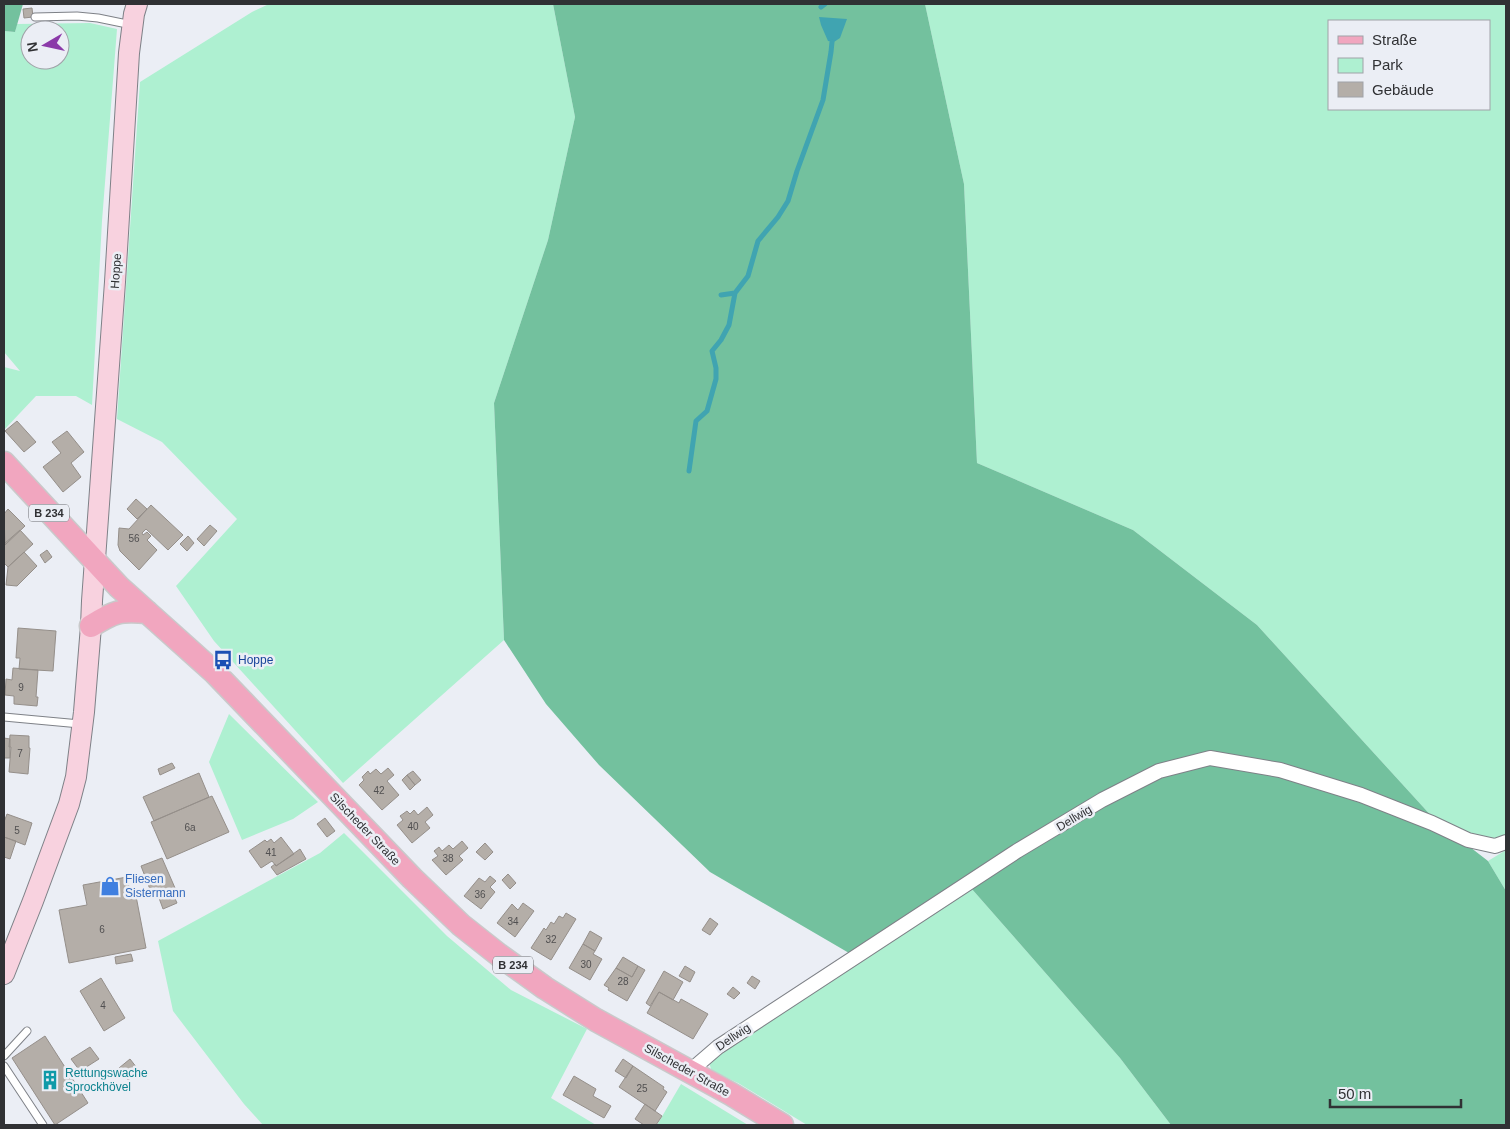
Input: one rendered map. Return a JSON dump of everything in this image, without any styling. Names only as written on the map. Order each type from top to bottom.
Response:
[{"type":"main road","name":"Hoppe","points":[[4,974],[69,804],[76,777],[83,724],[91,626],[129,53],[132,25],[137,4]]},
{"type":"main road","name":"Silscheder Straße","points":[[4,462],[119,587],[215,673],[412,878],[462,925],[544,988],[596,1020],[731,1094],[782,1125]]},
{"type":"main road","points":[[91,626],[108,616],[124,610],[147,612]]},
{"type":"street","name":"Dellwig","points":[[689,1072],[718,1047],[1017,851],[1102,800],[1159,771],[1210,758],[1280,770],[1361,796],[1432,823],[1468,840],[1495,846],[1506,842]]},
{"type":"lane","points":[[36,17],[77,16],[132,25]]},
{"type":"lane","points":[[4,718],[83,724]]},
{"type":"lane","points":[[4,1056],[27,1031]]},
{"type":"lane","points":[[4,1066],[43,1125]]},
{"type":"green space","points":[[4,4],[23,4],[15,32],[4,31]]},
{"type":"green space","points":[[269,4],[553,4],[575,117],[548,240],[494,403],[504,640],[343,783],[214,641],[176,586],[237,519],[162,442],[117,419],[140,82],[252,12]]},
{"type":"green space","points":[[553,4],[925,4],[964,184],[977,463],[1133,530],[1257,625],[1435,820],[1488,861],[1506,891],[1506,1125],[1171,1125],[1120,1058],[971,888],[961,881],[849,953],[710,872],[599,765],[546,704],[504,640],[494,403],[548,240],[575,117]]},
{"type":"green space","points":[[925,4],[1506,4],[1506,837],[1495,841],[1481,841],[1435,820],[1257,625],[1133,530],[977,463],[964,184]]},
{"type":"green space","points":[[70,23],[90,23],[117,29],[102,221],[92,405],[76,396],[36,396],[4,430],[4,367],[20,371],[4,352],[4,31],[15,32],[17,24],[20,24],[20,70],[70,70]]},
{"type":"green space","points":[[229,714],[318,802],[293,819],[242,840],[209,762]]},
{"type":"green space","points":[[344,833],[447,936],[511,990],[587,1029],[551,1098],[596,1125],[263,1125],[244,1104],[173,1011],[158,941],[320,853]]},
{"type":"green space","points":[[1506,850],[1506,891],[1488,861]]},
{"type":"green space","points":[[971,888],[1120,1058],[1171,1125],[807,1125],[738,1083],[711,1069],[709,1062],[714,1056]]},
{"type":"green space","points":[[681,1084],[748,1125],[657,1125]]},
{"type":"water","points":[[819,17],[847,19],[840,38],[834,42],[828,41]]},
{"type":"building","points":[[32,8],[33,17],[24,18],[23,9]]},
{"type":"building","points":[[17,421],[36,442],[24,452],[5,431]]},
{"type":"building","points":[[67,431],[84,452],[71,463],[81,477],[63,492],[43,467],[61,453],[52,442]]},
{"type":"building","points":[[136,499],[147,509],[137,519],[127,509]]},
{"type":"building","points":[[151,505],[183,535],[168,550],[146,529],[142,533],[143,535],[147,532],[151,536],[147,540],[157,550],[139,570],[120,551],[118,545],[119,528],[129,529]]},
{"type":"building","points":[[8,509],[25,526],[5,545],[4,514]]},
{"type":"building","points":[[210,525],[217,531],[204,546],[197,539]]},
{"type":"building","points":[[20,530],[33,544],[8,567],[4,563],[4,544]]},
{"type":"building","points":[[188,536],[194,543],[187,551],[180,544]]},
{"type":"building","points":[[47,550],[52,557],[45,563],[40,555]]},
{"type":"building","points":[[24,552],[37,566],[17,586],[6,585],[8,567]]},
{"type":"building","points":[[18,628],[56,631],[53,671],[19,669],[20,658],[16,658]]},
{"type":"building","points":[[13,668],[38,670],[37,706],[14,704],[14,696],[5,695],[6,679],[12,680]]},
{"type":"building","points":[[10,735],[29,736],[28,774],[9,772]]},
{"type":"building","points":[[4,738],[10,739],[10,758],[4,758]]},
{"type":"building","points":[[172,763],[175,768],[160,775],[158,769]]},
{"type":"building","points":[[388,768],[394,775],[387,781],[399,795],[382,810],[359,785],[364,780],[362,777],[368,771],[370,774],[376,769],[381,774]]},
{"type":"building","points":[[413,771],[421,780],[415,785],[407,775]]},
{"type":"building","points":[[199,773],[209,797],[154,821],[143,797]]},
{"type":"building","points":[[407,775],[415,785],[410,790],[402,780]]},
{"type":"building","points":[[212,796],[229,832],[167,859],[151,822]]},
{"type":"building","points":[[427,807],[433,815],[425,822],[430,828],[412,843],[397,825],[403,820],[400,816],[407,811],[410,814],[414,810],[418,815]]},
{"type":"building","points":[[7,814],[32,823],[25,845],[4,837],[4,822]]},
{"type":"building","points":[[325,818],[335,831],[327,837],[317,824]]},
{"type":"building","points":[[4,837],[16,841],[10,859],[4,857]]},
{"type":"building","points":[[281,837],[294,854],[276,866],[272,861],[261,868],[249,851],[265,840],[267,842],[271,839],[274,843]]},
{"type":"building","points":[[462,841],[468,848],[459,856],[463,860],[446,875],[432,860],[438,856],[434,851],[439,847],[442,851],[449,845],[453,849]]},
{"type":"building","points":[[485,843],[493,852],[485,860],[476,852]]},
{"type":"building","points":[[300,849],[306,859],[277,875],[271,867],[275,864],[276,866]]},
{"type":"building","points":[[162,858],[175,888],[153,897],[141,866]]},
{"type":"building","points":[[508,874],[516,883],[510,889],[502,880]]},
{"type":"building","points":[[490,876],[496,881],[490,887],[495,892],[481,909],[464,896],[479,878],[485,882]]},
{"type":"building","points":[[127,877],[131,897],[136,896],[146,948],[69,963],[59,910],[87,905],[83,885]]},
{"type":"building","points":[[172,892],[177,903],[163,909],[159,898]]},
{"type":"building","points":[[523,903],[534,911],[515,937],[497,923],[512,904],[518,910]]},
{"type":"building","points":[[566,913],[576,919],[551,960],[531,948],[544,928],[546,930],[551,922],[554,924],[559,916],[563,918]]},
{"type":"building","points":[[710,918],[718,924],[710,935],[702,930]]},
{"type":"building","points":[[590,931],[602,938],[595,951],[583,944]]},
{"type":"building","points":[[583,944],[595,951],[593,954],[602,959],[590,980],[569,968]]},
{"type":"building","points":[[131,954],[133,961],[116,964],[115,957]]},
{"type":"building","points":[[623,957],[638,966],[632,977],[616,968]]},
{"type":"building","points":[[638,966],[645,970],[627,1001],[608,990],[609,988],[604,985],[616,968],[632,977]]},
{"type":"building","points":[[685,966],[695,972],[690,982],[679,976]]},
{"type":"building","points":[[664,971],[683,982],[673,1000],[659,992],[650,1006],[646,1003]]},
{"type":"building","points":[[752,976],[760,981],[755,989],[747,983]]},
{"type":"building","points":[[101,978],[125,1018],[104,1031],[80,991]]},
{"type":"building","points":[[733,987],[740,993],[734,999],[727,994]]},
{"type":"building","points":[[659,992],[679,1003],[681,999],[708,1014],[693,1039],[647,1013]]},
{"type":"building","name":"Rettungswache Sprockhövel","points":[[45,1036],[88,1103],[55,1125],[12,1058]]},
{"type":"building","points":[[90,1047],[99,1059],[80,1071],[71,1059]]},
{"type":"building","points":[[130,1059],[137,1068],[132,1071],[135,1075],[128,1080],[119,1068]]},
{"type":"building","points":[[623,1059],[633,1066],[626,1078],[615,1071]]},
{"type":"building","points":[[633,1066],[664,1087],[663,1089],[667,1092],[655,1111],[619,1087]]},
{"type":"building","points":[[574,1076],[596,1089],[593,1096],[611,1106],[604,1118],[563,1095]]},
{"type":"building","points":[[645,1104],[662,1116],[656,1125],[644,1125],[635,1119]]},
{"type":"waterway","points":[[821,7],[825,4]]},
{"type":"waterway","points":[[689,471],[696,421],[707,411],[716,379],[716,368],[712,351],[721,340],[729,325],[735,293],[748,276],[758,241],[778,217],[788,201],[823,100],[832,42]]},
{"type":"waterway","points":[[721,295],[735,293]]},
{"type":"place","name":"Hoppe","points":[[223,660]]},
{"type":"place","name":"Fliesen Sistermann","points":[[110,886]]},
{"type":"place","name":"Rettungswache Sprockhövel","points":[[50,1080]]}]
